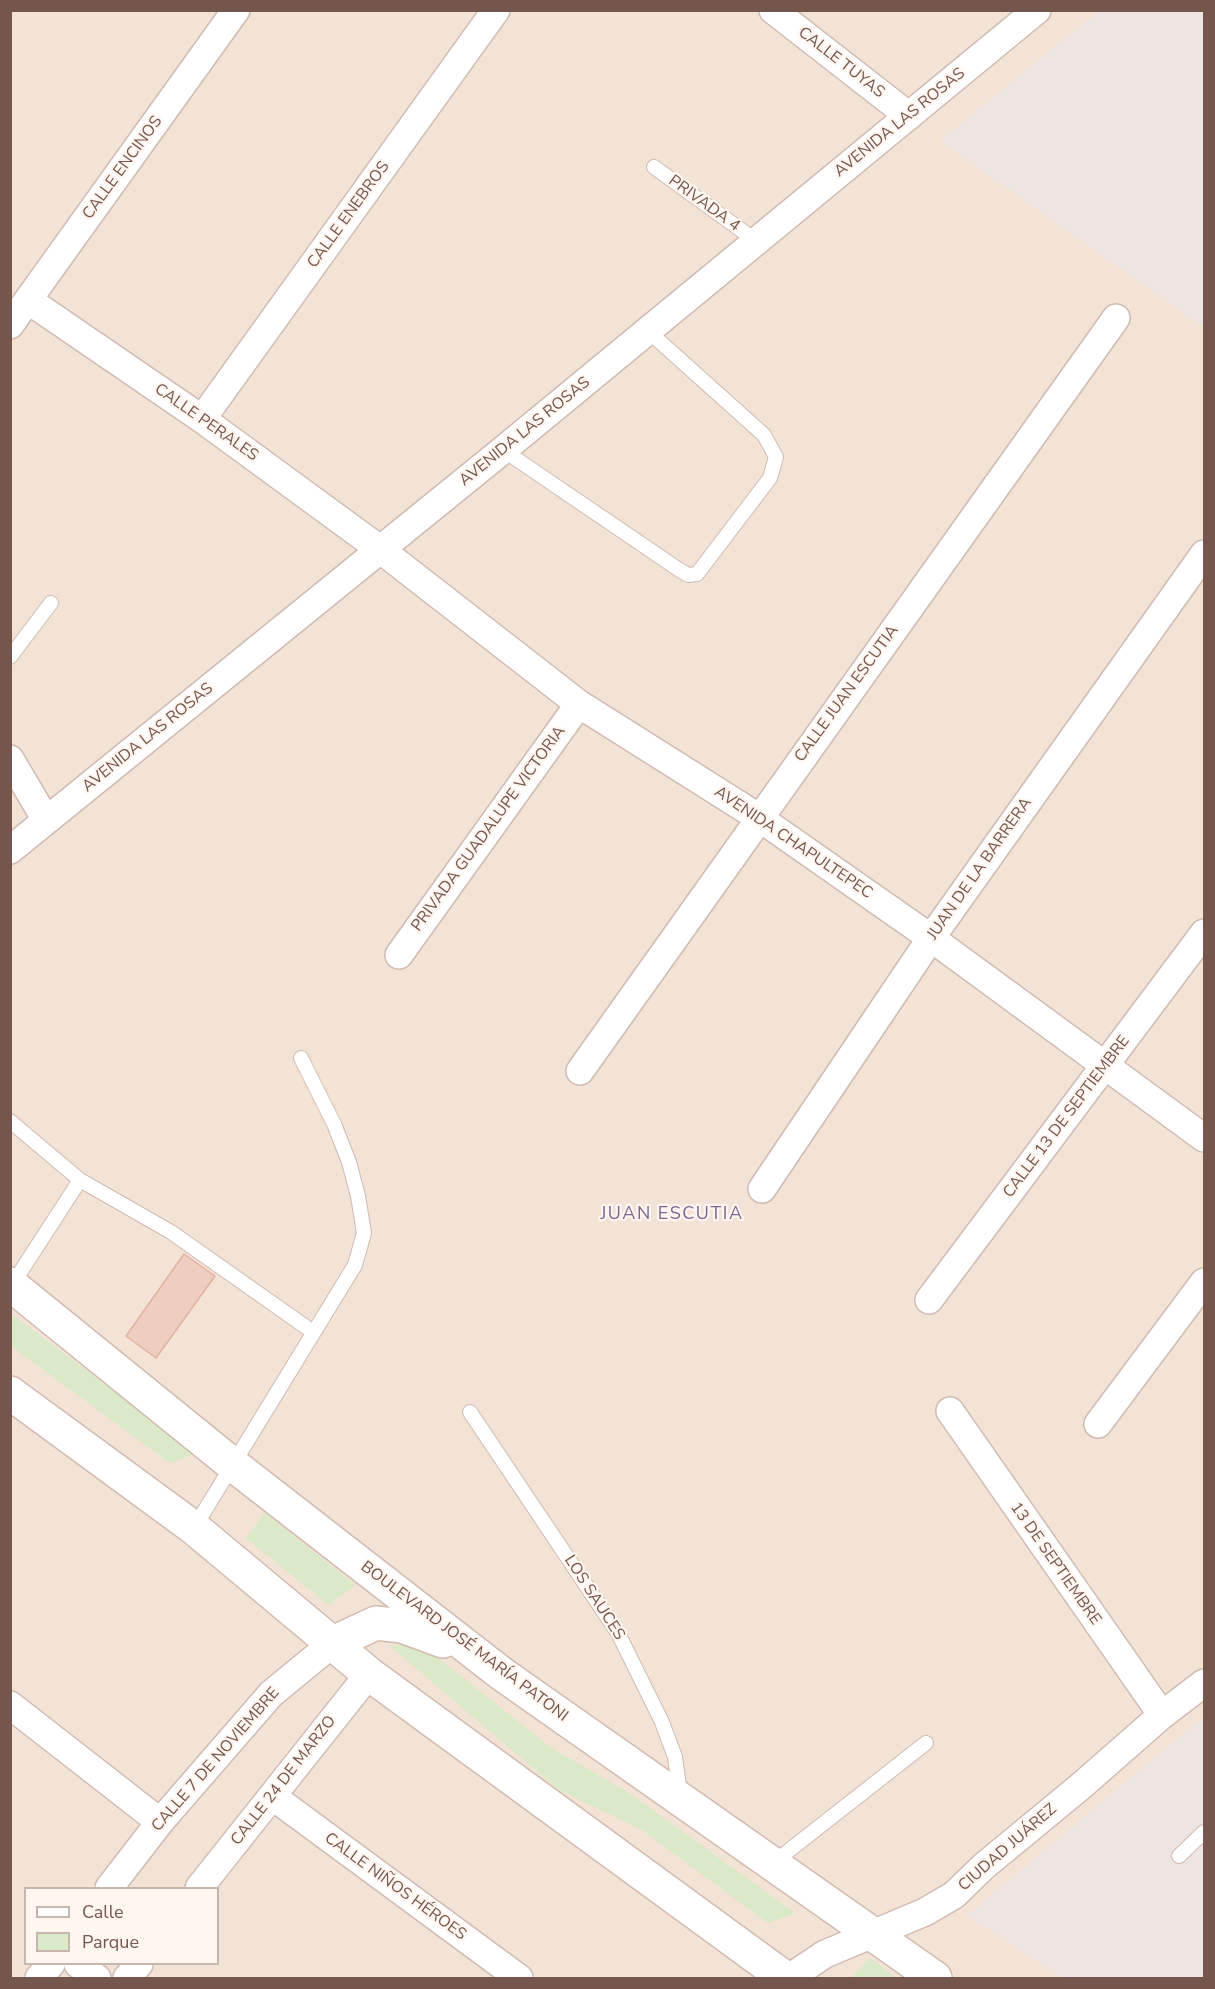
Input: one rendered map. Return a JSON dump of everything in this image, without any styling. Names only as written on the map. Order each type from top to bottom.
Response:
[{"type":"main road","name":"BOULEVARD JOSÉ MARÍA PATONI","points":[[11,1284],[232,1464],[471,1650],[681,1801],[935,1978]]},
{"type":"main road","points":[[10,1393],[194,1528],[369,1674],[785,1978]]},
{"type":"main road","points":[[333,1642],[363,1626],[386,1623],[471,1650]]},
{"type":"street","name":"CALLE ENCINOS","points":[[10,326],[236,10]]},
{"type":"street","name":"CALLE ENEBROS","points":[[202,419],[496,10]]},
{"type":"street","name":"CALLE TUYAS","points":[[773,10],[909,116]]},
{"type":"street","name":"AVENIDA LAS ROSAS","points":[[10,850],[381,550],[755,240],[1038,10]]},
{"type":"street","name":"CALLE PERALES","points":[[28,300],[202,419],[381,550]]},
{"type":"street","name":"CALLE JUAN ESCUTIA","points":[[580,1071],[758,817],[1116,318]]},
{"type":"street","name":"AVENIDA CHAPULTEPEC","points":[[381,550],[579,704],[758,817],[931,938],[1204,1138]]},
{"type":"street","name":"JUAN DE LA BARRERA","points":[[762,1189],[931,938],[1204,554]]},
{"type":"street","name":"PRIVADA GUADALUPE VICTORIA","points":[[399,955],[579,704]]},
{"type":"street","points":[[10,759],[46,820]]},
{"type":"street","name":"CALLE 13 DE SEPTIEMBRE","points":[[929,1300],[1106,1067],[1204,933]]},
{"type":"street","points":[[1098,1424],[1204,1282]]},
{"type":"street","name":"13 DE SEPTIEMBRE","points":[[950,1411],[1162,1714]]},
{"type":"street","name":"CALLE 7 DE NOVIEMBRE","points":[[110,1887],[159,1822],[271,1694],[333,1642]]},
{"type":"street","name":"CALLE 24 DE MARZO","points":[[200,1887],[369,1674]]},
{"type":"street","name":"CIUDAD JUÁREZ","points":[[789,1978],[825,1954],[925,1912],[954,1895],[984,1866],[1081,1786],[1162,1714],[1204,1683]]},
{"type":"street","points":[[10,1705],[159,1822]]},
{"type":"street","name":"CALLE NIÑOS HÉROES","points":[[272,1796],[519,1978]]},
{"type":"street","points":[[39,1978],[50,1965]]},
{"type":"street","points":[[79,1965],[97,1978]]},
{"type":"street","points":[[127,1978],[138,1965]]},
{"type":"lane","name":"PRIVADA 4","points":[[654,167],[755,240]]},
{"type":"lane","points":[[503,450],[678,569],[688,575],[697,574],[770,478],[776,458],[764,435],[648,331]]},
{"type":"lane","points":[[10,657],[51,603]]},
{"type":"lane","points":[[194,1528],[355,1265],[364,1233],[349,1162],[334,1124],[301,1058]]},
{"type":"lane","points":[[10,1121],[80,1180],[171,1232],[313,1332]]},
{"type":"lane","points":[[11,1284],[80,1180]]},
{"type":"lane","name":"LOS SAUCES","points":[[470,1412],[618,1634],[662,1722],[675,1756],[681,1801]]},
{"type":"lane","points":[[772,1864],[926,1743]]},
{"type":"lane","points":[[1179,1856],[1204,1832]]},
{"type":"shaded area","points":[[11,11],[1204,11],[1204,1978],[11,1978]]},
{"type":"shaded area","points":[[1099,11],[1204,11],[1204,327],[941,141]]},
{"type":"shaded area","points":[[1204,1717],[1204,1978],[1063,1978],[968,1915]]},
{"type":"green space","points":[[10,1313],[197,1453],[170,1463],[11,1346]]},
{"type":"green space","points":[[265,1513],[355,1585],[329,1605],[246,1538]]},
{"type":"green space","points":[[418,1642],[550,1747],[629,1793],[795,1913],[768,1923],[642,1830],[559,1790],[390,1646]]},
{"type":"green space","points":[[870,1958],[897,1978],[851,1978]]},
{"type":"building","points":[[184,1254],[215,1276],[156,1358],[126,1336]]},
{"type":"district","name":"JUAN ESCUTIA","points":[[672,1215]]}]
